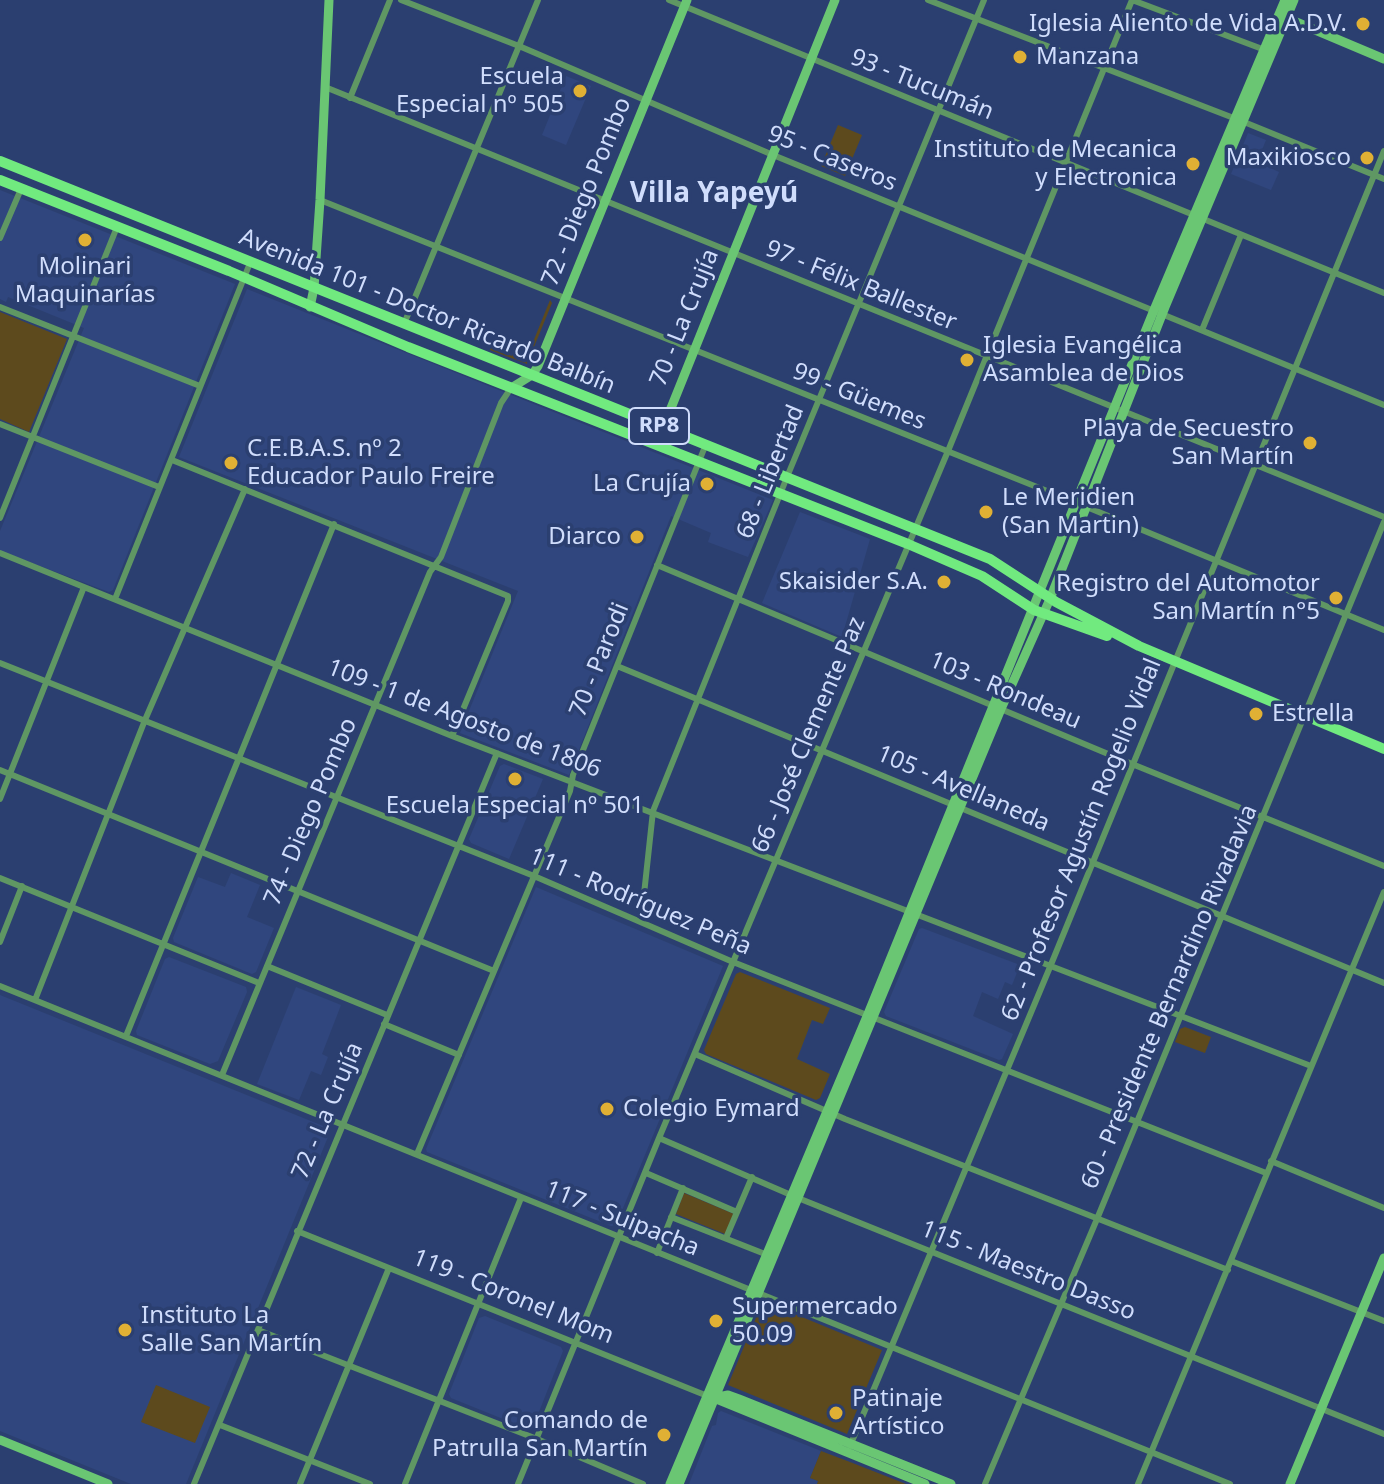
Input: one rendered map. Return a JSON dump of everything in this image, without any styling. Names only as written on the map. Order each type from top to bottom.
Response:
[{"type":"main road","points":[[310,307],[320,200],[329,0]]},
{"type":"main road","name":"70 - La Crujía","points":[[663,428],[835,0]]},
{"type":"main road","points":[[670,1484],[710,1397],[1039,612],[1158,312],[1283,16],[1285,0]]},
{"type":"main road","points":[[1240,120],[1265,50],[1294,0]]},
{"type":"main road","name":"72 - Diego Pombo","points":[[532,375],[686,3]]},
{"type":"main road","points":[[1283,16],[1384,59]]},
{"type":"main road","name":"Avenida 101 - Doctor Ricardo Balbín","points":[[0,161],[1001,564],[1046,595],[1139,646],[1384,749]]},
{"type":"main road","name":"Avenida 101 - Doctor Ricardo Balbín","points":[[0,180],[511,388],[782,492],[982,576],[1039,612],[1139,646]]},
{"type":"main road","points":[[511,388],[532,375]]},
{"type":"main road","points":[[754,1291],[765,1254],[794,1196]]},
{"type":"main road","points":[[1290,1484],[1384,1258]]},
{"type":"main road","name":"119 - Coronel Mom","points":[[710,1397],[728,1395],[925,1484]]},
{"type":"main road","points":[[679,1484],[710,1397]]},
{"type":"main road","points":[[0,1440],[108,1484]]},
{"type":"main road","name":"119 - Coronel Mom","points":[[849,1448],[951,1484]]},
{"type":"street","points":[[350,98],[390,0]]},
{"type":"street","name":"95 - Caseros","points":[[401,0],[519,46],[773,155],[1384,405]]},
{"type":"street","points":[[404,324],[538,0]]},
{"type":"street","name":"93 - Tucumán","points":[[669,0],[686,3],[811,60],[1384,293]]},
{"type":"street","points":[[928,0],[1384,179]]},
{"type":"street","name":"68 - Libertad","points":[[641,922],[653,811],[984,0]]},
{"type":"street","points":[[1132,0],[1265,50]]},
{"type":"street","name":"66 - José Clemente Paz","points":[[518,1484],[659,1138],[948,451],[1132,0]]},
{"type":"street","name":"97 - Félix Ballester","points":[[325,87],[1121,409],[1384,520]]},
{"type":"street","name":"62 - Profesor Agustín Rogelio Vidal","points":[[849,1448],[1384,151]]},
{"type":"street","points":[[0,238],[21,189]]},
{"type":"street","name":"99 - Güemes","points":[[320,200],[1082,505],[1384,630]]},
{"type":"street","points":[[0,518],[117,227]]},
{"type":"street","points":[[1202,330],[1241,235]]},
{"type":"street","points":[[115,599],[250,263]]},
{"type":"street","points":[[0,307],[200,386]]},
{"type":"street","name":"74 - Diego Pombo","points":[[222,1075],[430,572],[441,557],[501,403],[511,388]]},
{"type":"street","points":[[0,424],[159,487]]},
{"type":"street","name":"70 - Parodi","points":[[417,1154],[534,876],[706,444]]},
{"type":"street","points":[[172,460],[508,596],[452,736]]},
{"type":"street","points":[[35,1000],[145,720],[245,489]]},
{"type":"street","name":"60 - Presidente Bernardino Rivadavia","points":[[985,1484],[1306,716],[1384,520]]},
{"type":"street","points":[[126,1036],[334,524]]},
{"type":"street","name":"109 - 1 de Agosto de 1806","points":[[0,553],[452,736],[1311,1066]]},
{"type":"street","name":"103 - Rondeau","points":[[657,565],[1384,866]]},
{"type":"street","points":[[0,799],[84,587]]},
{"type":"street","name":"111 - Rodríguez Peña","points":[[0,663],[534,876],[733,962],[1266,1173]]},
{"type":"street","name":"105 - Avellaneda","points":[[617,666],[1384,983]]},
{"type":"street","name":"72 - La Crujía","points":[[194,1484],[497,753]]},
{"type":"street","points":[[0,770],[494,971]]},
{"type":"street","points":[[0,878],[259,983]]},
{"type":"street","points":[[0,942],[22,886]]},
{"type":"street","points":[[1138,1484],[1384,892]]},
{"type":"street","points":[[267,966],[387,1015]]},
{"type":"street","name":"117 - Suipacha","points":[[0,986],[1230,1484]]},
{"type":"street","points":[[384,1024],[459,1055]]},
{"type":"street","points":[[695,1054],[1228,1270]]},
{"type":"street","name":"115 - Maestro Dasso","points":[[659,1138],[794,1196],[1384,1434]]},
{"type":"street","points":[[1271,1161],[1384,1208]]},
{"type":"street","points":[[646,1173],[737,1212]]},
{"type":"street","points":[[726,1238],[752,1177]]},
{"type":"street","points":[[657,1253],[683,1188]]},
{"type":"street","points":[[405,1484],[521,1198]]},
{"type":"street","points":[[671,1217],[765,1254]]},
{"type":"street","name":"119 - Coronel Mom","points":[[297,1231],[710,1397]]},
{"type":"street","points":[[1231,1261],[1384,1321]]},
{"type":"street","points":[[300,1484],[389,1268]]},
{"type":"street","points":[[258,1330],[438,1399],[643,1484]]},
{"type":"street","points":[[220,1425],[370,1484]]},
{"type":"shaded area","points":[[566,76],[591,86],[566,145],[542,135]]},
{"type":"shaded area","points":[[838,125],[862,135],[845,176],[821,166]]},
{"type":"shaded area","points":[[1248,133],[1266,140],[1257,162],[1279,172],[1271,190],[1231,174]]},
{"type":"shaded area","points":[[0,190],[235,284],[113,590],[109,592],[0,551],[0,531],[84,328],[8,297],[6,302],[0,299]]},
{"type":"shaded area","points":[[247,289],[773,500],[748,557],[708,542],[711,533],[671,516],[569,775],[460,733],[518,591],[179,457]]},
{"type":"shaded area","points":[[550,300],[552,303],[527,364],[490,350],[512,356],[516,347],[529,352]]},
{"type":"shaded area","points":[[0,312],[67,339],[29,432],[0,419]]},
{"type":"shaded area","points":[[800,512],[870,539],[842,637],[762,603]]},
{"type":"shaded area","points":[[504,764],[543,779],[509,859],[471,843],[469,839],[500,766]]},
{"type":"shaded area","points":[[231,873],[260,885],[247,917],[274,928],[256,972],[252,974],[174,942],[173,938],[198,877],[225,887]]},
{"type":"shaded area","name":"Colegio Eymard","points":[[536,887],[723,966],[616,1225],[611,1226],[426,1149]]},
{"type":"shaded area","points":[[922,928],[1020,965],[1012,985],[1005,982],[998,999],[982,992],[973,1016],[1013,1034],[1002,1059],[886,1016],[884,1012]]},
{"type":"shaded area","points":[[169,957],[246,987],[247,992],[218,1061],[210,1064],[137,1035],[165,959]]},
{"type":"shaded area","points":[[740,972],[830,1008],[823,1024],[812,1020],[797,1059],[830,1074],[820,1098],[816,1100],[706,1054],[704,1050],[736,974]]},
{"type":"shaded area","points":[[296,987],[341,1005],[322,1054],[328,1057],[321,1075],[311,1071],[299,1100],[257,1084]]},
{"type":"shaded area","name":"Instituto La Salle San Martín","points":[[0,995],[328,1128],[330,1132],[186,1484],[131,1484],[0,1431]]},
{"type":"shaded area","points":[[1185,1027],[1211,1037],[1205,1053],[1175,1042],[1180,1029]]},
{"type":"shaded area","points":[[684,1193],[734,1214],[725,1234],[676,1214]]},
{"type":"shaded area","points":[[763,1301],[882,1350],[847,1434],[728,1385]]},
{"type":"shaded area","points":[[485,1316],[561,1347],[563,1351],[533,1427],[528,1429],[451,1398],[449,1394],[479,1318]]},
{"type":"shaded area","points":[[156,1385],[210,1407],[195,1443],[141,1422]]},
{"type":"shaded area","points":[[721,1411],[821,1451],[810,1478],[818,1481],[817,1484],[689,1484]]},
{"type":"shaded area","points":[[821,1451],[906,1484],[817,1484],[818,1481],[810,1478]]},
{"type":"place","name":"Iglesia Aliento de Vida A.D.V.","points":[[1363,24]]},
{"type":"place","name":"Manzana","points":[[1020,57]]},
{"type":"place","name":"Escuela Especial nº 505","points":[[580,91]]},
{"type":"place","name":"Maxikiosco","points":[[1367,158]]},
{"type":"place","name":"Instituto de Mecanica y Electronica","points":[[1193,164]]},
{"type":"place","name":"Molinari Maquinarías","points":[[85,240]]},
{"type":"place","name":"Iglesia Evangélica Asamblea de Dios","points":[[967,360]]},
{"type":"place","name":"Playa de Secuestro San Martín","points":[[1310,443]]},
{"type":"place","name":"C.E.B.A.S. nº 2 Educador Paulo Freire","points":[[231,463]]},
{"type":"place","name":"La Crujía","points":[[707,484]]},
{"type":"place","name":"Le Meridien (San Martin)","points":[[986,512]]},
{"type":"place","name":"Diarco","points":[[637,537]]},
{"type":"place","name":"Skaisider S.A.","points":[[944,582]]},
{"type":"place","name":"Registro del Automotor San Martín n°5","points":[[1336,598]]},
{"type":"place","name":"Estrella","points":[[1256,714]]},
{"type":"place","name":"Escuela Especial nº 501","points":[[515,779]]},
{"type":"place","name":"Colegio Eymard","points":[[607,1109]]},
{"type":"place","name":"Supermercado 50.09","points":[[716,1321]]},
{"type":"place","name":"Instituto La Salle San Martín","points":[[125,1330]]},
{"type":"place","name":"Patinaje Artístico","points":[[836,1413]]},
{"type":"place","name":"Comando de Patrulla San Martín","points":[[664,1435]]},
{"type":"district","name":"Villa Yapeyú","points":[[714,194]]}]
